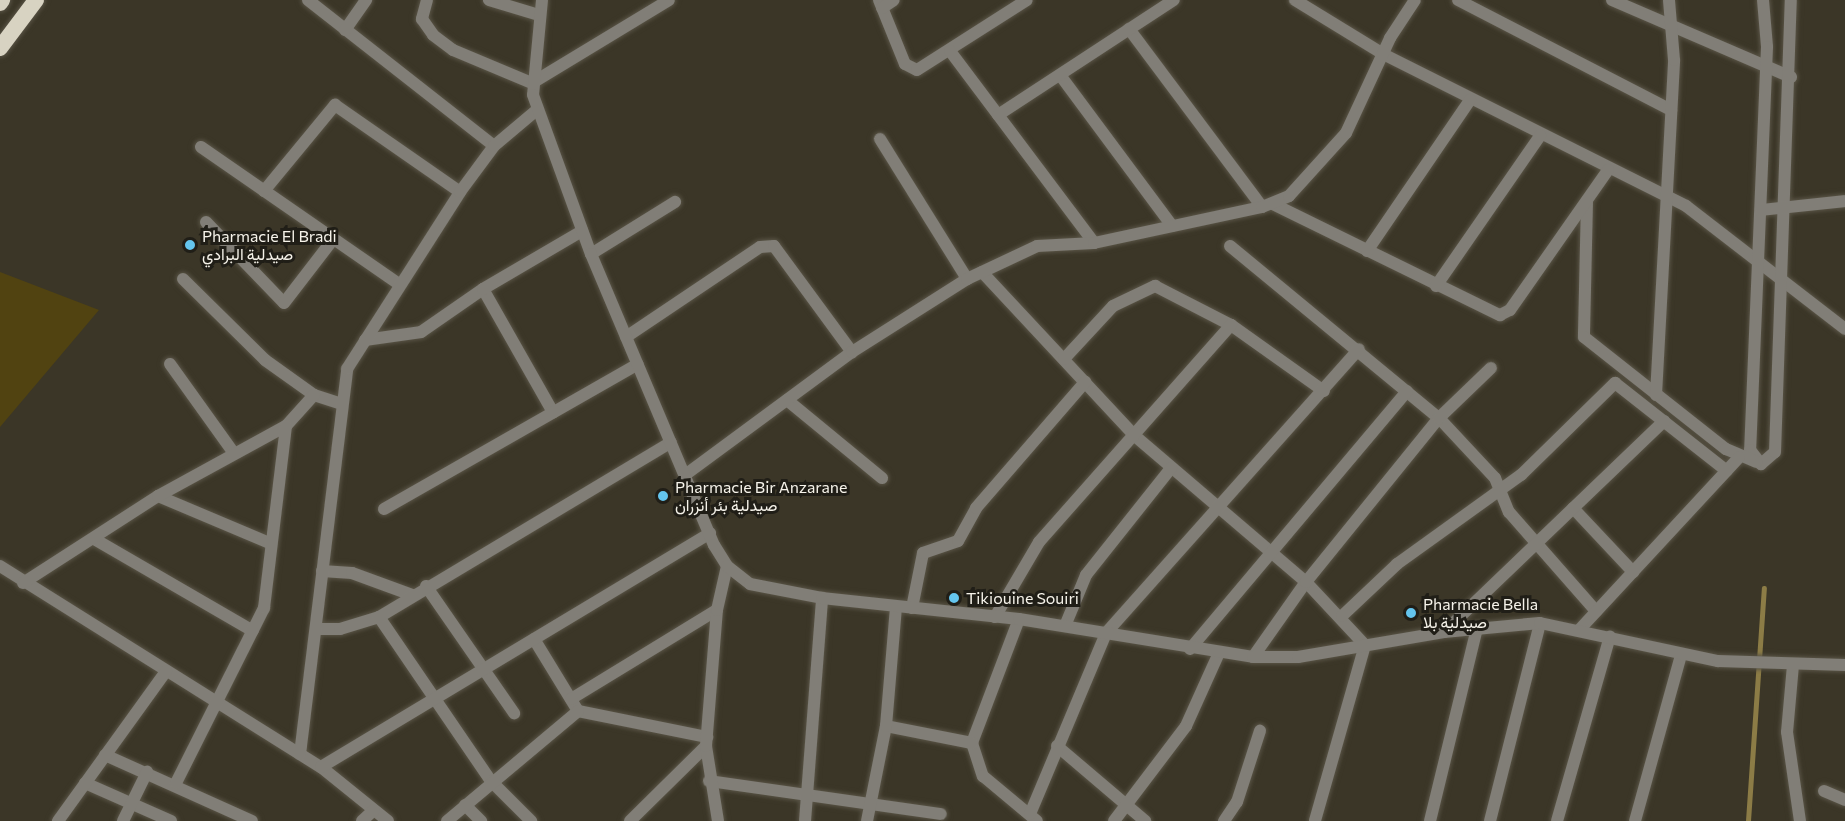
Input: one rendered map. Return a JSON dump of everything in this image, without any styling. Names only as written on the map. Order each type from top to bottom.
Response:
[{"type":"highway","points":[[0,48],[36,0]]},
{"type":"street","points":[[308,0],[494,146]]},
{"type":"street","points":[[345,30],[366,0]]},
{"type":"street","points":[[427,0],[422,19],[433,35],[453,50],[532,83]]},
{"type":"street","points":[[489,0],[539,15]]},
{"type":"street","points":[[542,0],[532,83],[538,109],[582,231],[710,533],[727,566],[763,590],[896,607],[1019,619],[1190,649],[1253,657],[1298,657],[1443,632],[1540,623],[1580,629],[1681,655],[1736,663],[1845,665]]},
{"type":"street","points":[[532,83],[669,0]]},
{"type":"street","points":[[894,0],[880,4],[908,68],[922,69],[1027,0]]},
{"type":"street","points":[[998,115],[1174,0]]},
{"type":"street","points":[[685,475],[852,352],[966,279],[1038,246],[1094,243],[1268,205],[1309,179],[1341,140],[1383,54],[1415,0]]},
{"type":"street","points":[[1458,0],[1671,110]]},
{"type":"street","points":[[1612,0],[1791,77]]},
{"type":"street","points":[[1656,395],[1671,110],[1672,27],[1669,0]]},
{"type":"street","points":[[1756,462],[1750,450],[1766,66],[1763,0]]},
{"type":"street","points":[[1587,200],[1582,332],[1656,395],[1739,457],[1766,463],[1774,452],[1787,210],[1791,0]]},
{"type":"street","points":[[1300,1],[1383,54],[1608,170],[1666,195],[1758,259],[1845,329]]},
{"type":"street","points":[[1129,29],[1268,205],[1496,314],[1507,313],[1608,170]]},
{"type":"street","points":[[950,51],[1094,243]]},
{"type":"street","points":[[1060,75],[1172,226]]},
{"type":"street","points":[[1367,251],[1470,100]]},
{"type":"street","points":[[264,190],[335,105],[460,192]]},
{"type":"street","points":[[300,754],[316,629],[339,403],[347,369],[460,192],[494,146],[538,109]]},
{"type":"street","points":[[1436,286],[1540,136]]},
{"type":"street","points":[[880,139],[966,279]]},
{"type":"street","points":[[201,147],[264,190],[331,242],[400,285]]},
{"type":"street","points":[[1761,210],[1787,210],[1845,201]]},
{"type":"street","points":[[591,254],[675,202]]},
{"type":"street","points":[[206,222],[284,303],[331,242]]},
{"type":"street","points":[[365,340],[421,332],[483,289],[582,231]]},
{"type":"street","points":[[626,337],[760,247],[774,246],[852,352]]},
{"type":"street","points":[[1230,246],[1359,349],[1439,418],[1500,490],[1509,512],[1539,540],[1596,611]]},
{"type":"street","points":[[982,272],[1135,436],[1268,555],[1306,582],[1342,616],[1365,645]]},
{"type":"street","points":[[183,279],[235,334],[314,395],[339,403]]},
{"type":"street","points":[[1064,359],[1113,306],[1149,287],[1168,289],[1231,325],[1324,391]]},
{"type":"street","points":[[483,289],[553,412]]},
{"type":"street","points":[[995,617],[1040,542],[1231,325]]},
{"type":"street","points":[[1019,619],[972,743],[983,776],[1033,818],[1057,746],[1106,633],[1219,511],[1359,349]]},
{"type":"street","points":[[170,364],[233,452]]},
{"type":"street","points":[[384,508],[638,364]]},
{"type":"street","points":[[1253,657],[1306,582],[1439,418],[1491,368]]},
{"type":"street","points":[[912,608],[924,553],[958,541],[976,508],[1085,382]]},
{"type":"street","points":[[1342,616],[1397,564],[1500,490],[1615,384],[1727,471]]},
{"type":"street","points":[[1190,649],[1407,391]]},
{"type":"street","points":[[23,583],[96,540],[158,496],[233,452],[286,426],[314,395]]},
{"type":"street","points":[[787,400],[882,478]]},
{"type":"street","points":[[1443,632],[1664,421]]},
{"type":"street","points":[[176,783],[264,608],[269,543],[286,426]]},
{"type":"street","points":[[316,629],[340,629],[379,617],[426,586],[671,442]]},
{"type":"street","points":[[1580,629],[1739,457]]},
{"type":"street","points":[[1065,626],[1086,575],[1171,468]]},
{"type":"street","points":[[158,496],[269,543]]},
{"type":"street","points":[[1573,508],[1633,572]]},
{"type":"street","points":[[321,767],[710,533]]},
{"type":"street","points":[[96,540],[253,631]]},
{"type":"street","points":[[0,566],[23,583],[166,671],[214,704],[321,767],[388,821]]},
{"type":"street","points":[[718,821],[709,781],[706,741],[717,610],[727,566]]},
{"type":"street","points":[[322,571],[352,573],[412,595]]},
{"type":"street","points":[[426,586],[514,713]]},
{"type":"street","points":[[805,821],[822,598]]},
{"type":"street","points":[[867,821],[886,726],[896,607]]},
{"type":"street","points":[[571,699],[717,610]]},
{"type":"street","points":[[379,617],[491,781],[531,821]]},
{"type":"street","points":[[1490,821],[1540,623]]},
{"type":"street","points":[[1430,821],[1477,628]]},
{"type":"street","points":[[1557,821],[1610,636]]},
{"type":"street","points":[[534,639],[578,711],[706,741]]},
{"type":"street","points":[[1315,821],[1365,645]]},
{"type":"street","points":[[1114,821],[1186,726],[1219,653]]},
{"type":"street","points":[[1635,821],[1681,655]]},
{"type":"street","points":[[1792,665],[1787,732],[1800,821]]},
{"type":"street","points":[[58,821],[166,671]]},
{"type":"street","points":[[447,821],[491,781],[578,711]]},
{"type":"street","points":[[886,726],[972,743]]},
{"type":"street","points":[[1224,821],[1237,802],[1260,731]]},
{"type":"street","points":[[630,821],[706,741]]},
{"type":"street","points":[[1057,746],[1145,821]]},
{"type":"street","points":[[105,755],[176,783],[252,821]]},
{"type":"street","points":[[123,821],[147,772]]},
{"type":"street","points":[[709,781],[871,801],[940,813]]},
{"type":"street","points":[[85,783],[171,821]]},
{"type":"street","points":[[1824,791],[1845,800]]},
{"type":"street","points":[[465,805],[481,821]]},
{"type":"street","points":[[362,821],[374,810]]},
{"type":"shaded area","points":[[0,272],[99,310],[0,427]]},
{"type":"waterway","points":[[1748,821],[1764,589]]},
{"type":"place","name":"Pharmacie El Bradi صيدلية البرادي","points":[[190,245]]},
{"type":"place","name":"Pharmacie Bir Anzarane صيدلية بئر أنزران","points":[[663,496]]},
{"type":"place","name":"Tikiouine Souiri","points":[[954,598]]},
{"type":"place","name":"Pharmacie Bella صيدلية بلا","points":[[1411,613]]}]
